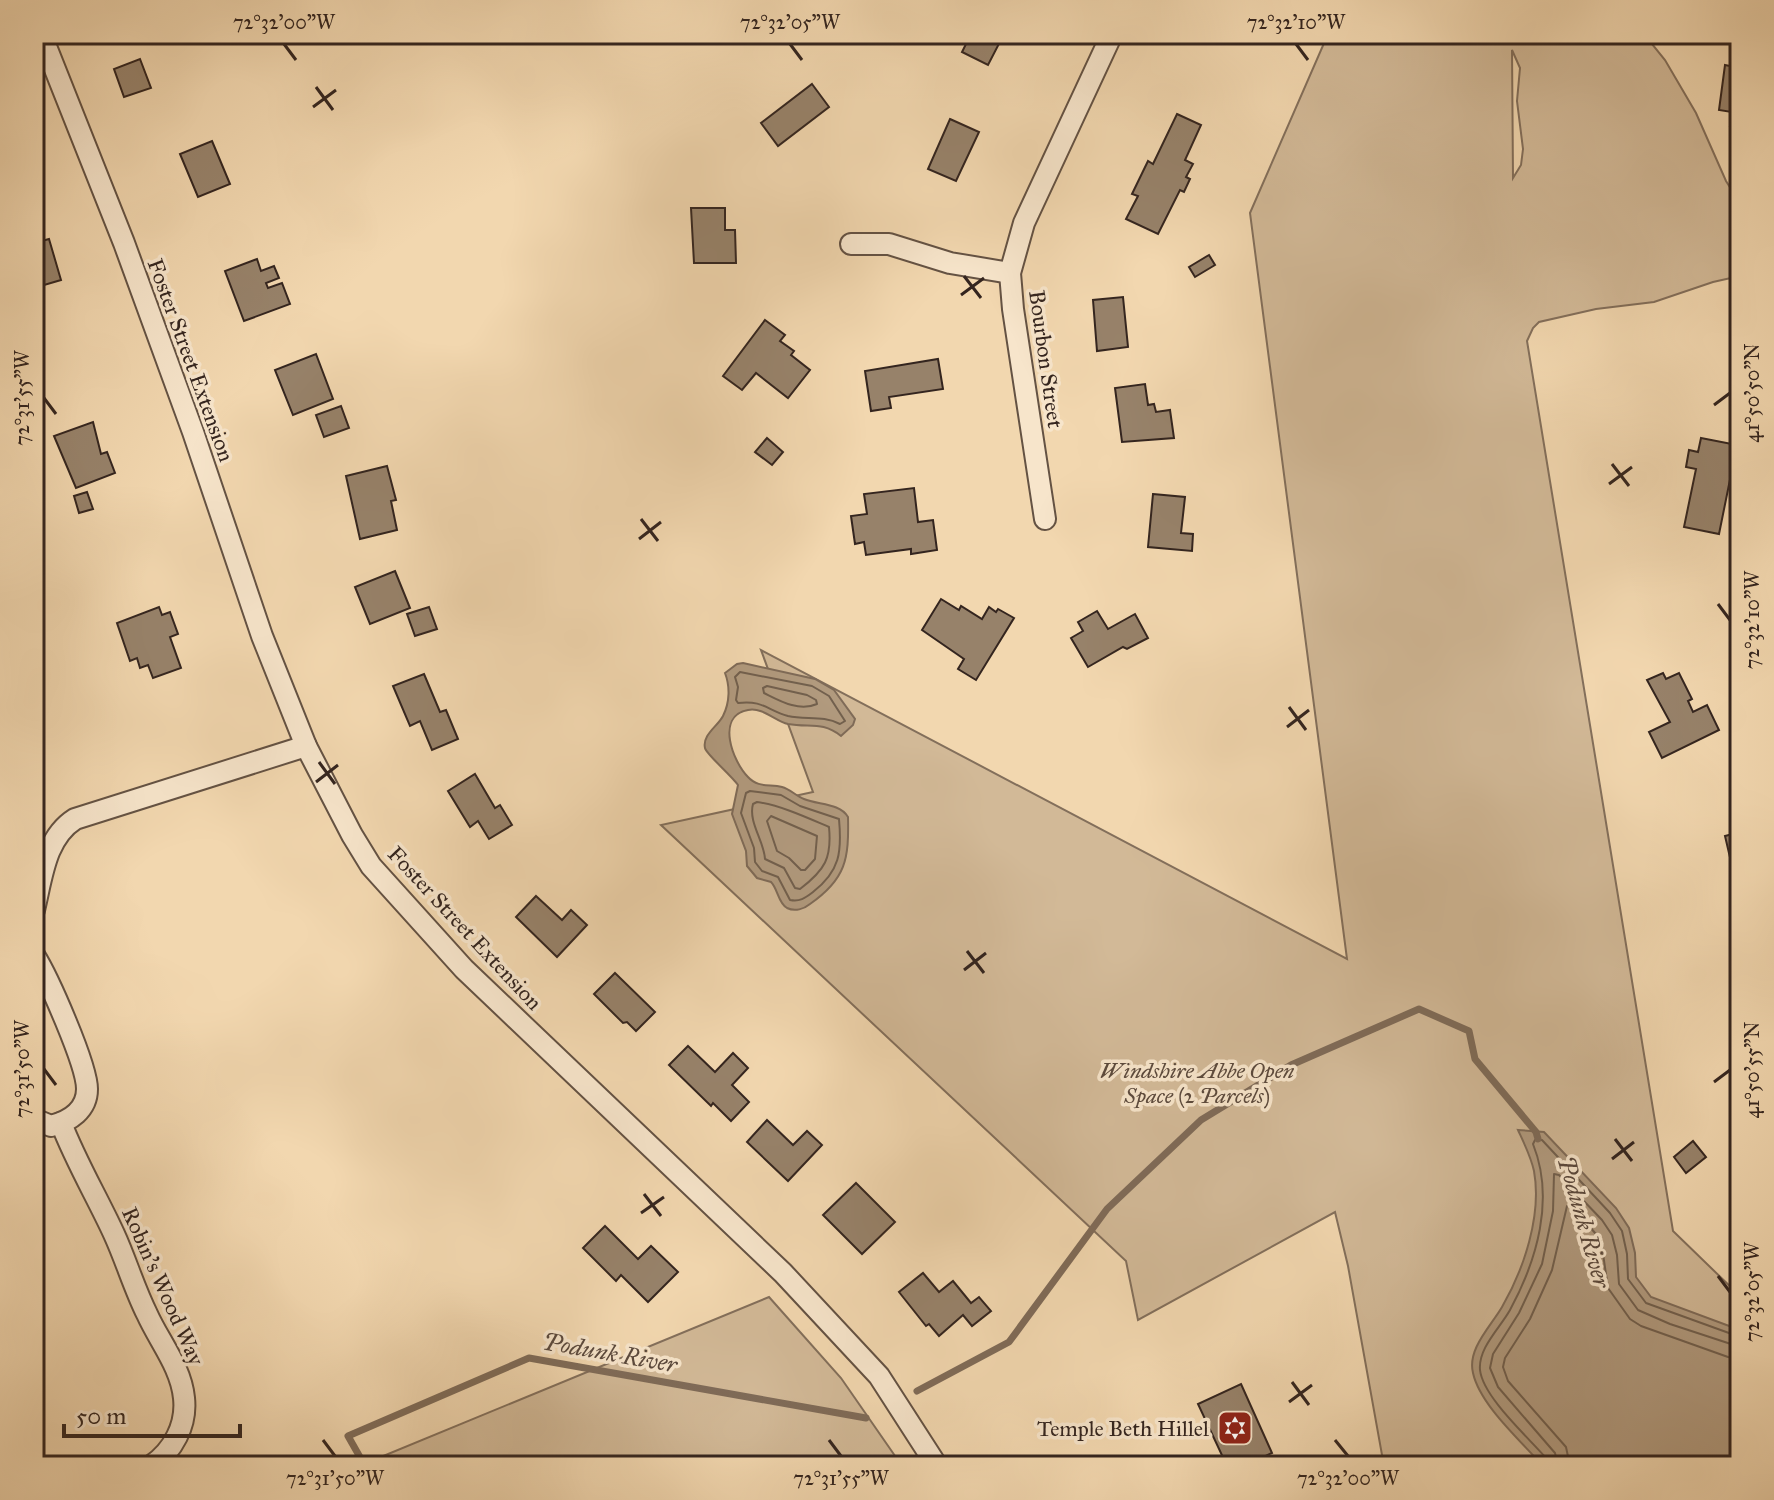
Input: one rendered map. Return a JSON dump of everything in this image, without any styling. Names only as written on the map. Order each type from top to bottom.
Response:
[{"type":"street","name":"Foster Street Extension","points":[[41,34],[124,243],[193,432],[262,636],[306,746],[371,866],[464,969],[783,1273],[879,1376],[937,1466]]},
{"type":"street","name":"Bourbon Street","points":[[1045,519],[1010,273],[1024,223],[1112,34]]},
{"type":"street","points":[[851,244],[889,244],[950,263],[1010,273]]},
{"type":"street","points":[[34,910],[52,845],[61,829],[75,819],[306,746]]},
{"type":"street","points":[[34,955],[69,1031],[86,1078],[87,1090],[80,1111],[61,1123],[51,1126],[34,1119]]},
{"type":"street","name":"Robin's Wood Way","points":[[61,1123],[123,1253],[139,1298],[180,1381],[184,1397],[181,1426],[170,1449],[151,1466]]},
{"type":"green space","name":"Windshire Abbe Open Space (2 Parcels)","points":[[1328,34],[1644,34],[1665,60],[1696,113],[1726,181],[1740,203],[1740,276],[1654,302],[1596,309],[1539,322],[1527,341],[1673,1231],[1740,1296],[1740,1466],[1384,1466],[1348,1266],[1335,1212],[1138,1320],[1126,1261],[661,825],[813,792],[761,650],[1347,959],[1250,213]],"holes":[[[1512,50],[1520,68],[1517,101],[1523,149],[1521,165],[1513,178]]]},
{"type":"green space","points":[[769,1297],[841,1378],[902,1466],[359,1466]]},
{"type":"water","points":[[743,663],[815,679],[834,690],[855,719],[841,736],[822,727],[788,724],[753,710],[738,714],[732,721],[730,740],[733,751],[742,770],[752,780],[785,788],[804,799],[840,809],[848,817],[848,845],[838,877],[822,895],[799,909],[784,906],[771,882],[757,878],[747,866],[746,851],[732,814],[738,785],[705,748],[708,735],[723,716],[727,705],[725,673]]},
{"type":"water","points":[[1518,1130],[1544,1132],[1616,1208],[1629,1228],[1635,1253],[1636,1277],[1651,1297],[1740,1330],[1740,1466],[1543,1466],[1484,1398],[1473,1373],[1473,1355],[1517,1276],[1533,1223],[1534,1171]]},
{"type":"building","points":[[971,34],[1004,34],[988,65],[962,52]]},
{"type":"building","points":[[140,59],[151,88],[124,97],[114,69]]},
{"type":"building","points":[[1725,65],[1740,68],[1740,127],[1730,126],[1732,112],[1719,110]]},
{"type":"building","points":[[812,84],[829,107],[778,146],[761,123]]},
{"type":"building","points":[[1177,114],[1201,125],[1185,160],[1193,164],[1186,177],[1190,179],[1184,192],[1180,190],[1158,234],[1126,219],[1138,196],[1132,194],[1148,161],[1153,164]]},
{"type":"building","points":[[950,119],[979,132],[956,181],[928,169]]},
{"type":"building","points":[[212,141],[230,184],[198,197],[180,154]]},
{"type":"building","points":[[691,208],[725,208],[725,230],[735,230],[736,263],[694,263]]},
{"type":"building","points":[[49,239],[61,280],[34,288],[34,243]]},
{"type":"building","points":[[1209,255],[1215,265],[1195,277],[1189,267]]},
{"type":"building","points":[[257,259],[261,271],[274,266],[279,278],[266,283],[268,288],[282,283],[290,304],[244,321],[225,271]]},
{"type":"building","points":[[1123,297],[1128,347],[1097,351],[1093,300]]},
{"type":"building","points":[[765,320],[785,335],[780,341],[794,351],[791,355],[810,370],[788,398],[756,373],[742,390],[723,376]]},
{"type":"building","points":[[316,354],[333,399],[293,415],[275,370]]},
{"type":"building","points":[[938,359],[943,389],[889,397],[891,408],[871,411],[865,371]]},
{"type":"building","points":[[1145,384],[1148,405],[1154,404],[1156,412],[1170,410],[1174,438],[1122,442],[1115,388]]},
{"type":"building","points":[[341,406],[349,428],[324,437],[316,415]]},
{"type":"building","points":[[93,422],[101,454],[107,452],[115,473],[76,488],[54,436]]},
{"type":"building","points":[[767,438],[783,452],[772,465],[755,452]]},
{"type":"building","points":[[1701,438],[1737,445],[1719,534],[1684,527],[1696,469],[1686,467],[1689,450],[1698,452]]},
{"type":"building","points":[[387,466],[396,500],[391,501],[397,530],[360,539],[346,476]]},
{"type":"building","points":[[914,488],[918,522],[933,520],[937,550],[911,554],[911,549],[866,555],[864,542],[855,544],[851,516],[867,514],[864,494]]},
{"type":"building","points":[[87,492],[93,509],[79,513],[74,496]]},
{"type":"building","points":[[1153,494],[1185,497],[1181,533],[1193,534],[1192,551],[1148,547]]},
{"type":"building","points":[[395,571],[410,608],[370,624],[355,587]]},
{"type":"building","points":[[941,599],[959,610],[961,606],[982,619],[989,607],[1014,618],[976,680],[958,669],[964,659],[922,630]]},
{"type":"building","points":[[159,607],[162,615],[170,612],[178,634],[170,637],[181,668],[153,678],[148,665],[140,668],[137,658],[130,661],[117,623]]},
{"type":"building","points":[[429,607],[437,629],[415,636],[407,614]]},
{"type":"building","points":[[1097,611],[1108,629],[1135,614],[1148,638],[1127,649],[1123,647],[1088,667],[1071,638],[1083,631],[1078,622]]},
{"type":"building","points":[[1663,673],[1666,679],[1679,673],[1692,699],[1688,701],[1693,712],[1707,705],[1719,730],[1662,758],[1649,732],[1670,722],[1647,680]]},
{"type":"building","points":[[424,674],[440,712],[446,710],[458,739],[432,750],[420,721],[410,726],[393,686]]},
{"type":"building","points":[[475,774],[495,808],[500,805],[512,825],[489,839],[478,821],[470,827],[448,791]]},
{"type":"building","points":[[1740,832],[1740,882],[1736,883],[1725,836]]},
{"type":"building","points":[[536,896],[562,920],[571,910],[587,925],[557,957],[516,917]]},
{"type":"building","points":[[615,973],[655,1012],[636,1031],[627,1022],[623,1023],[594,994]]},
{"type":"building","points":[[688,1046],[715,1072],[733,1053],[748,1068],[732,1085],[749,1102],[731,1121],[669,1065]]},
{"type":"building","points":[[767,1120],[793,1145],[807,1131],[822,1145],[788,1181],[747,1142]]},
{"type":"building","points":[[1693,1141],[1706,1157],[1686,1173],[1674,1157]]},
{"type":"building","points":[[856,1183],[895,1222],[862,1254],[823,1215]]},
{"type":"building","points":[[605,1226],[638,1259],[651,1246],[678,1272],[648,1302],[621,1275],[616,1281],[583,1248]]},
{"type":"building","points":[[923,1273],[939,1292],[953,1281],[971,1303],[979,1297],[991,1311],[972,1326],[963,1315],[939,1336],[929,1324],[926,1326],[899,1292]]},
{"type":"building","name":"Temple Beth Hillel","points":[[1241,1384],[1272,1453],[1244,1466],[1227,1466],[1198,1404]]},
{"type":"waterway","name":"Podunk River","points":[[917,1391],[1009,1342],[1107,1209],[1201,1120],[1291,1065],[1419,1009],[1469,1031],[1475,1059],[1536,1132],[1538,1139]]},
{"type":"waterway","name":"Podunk River","points":[[365,1466],[348,1436],[529,1358],[866,1418]]},
{"type":"place","name":"Temple Beth Hillel","points":[[1235,1428]]}]
